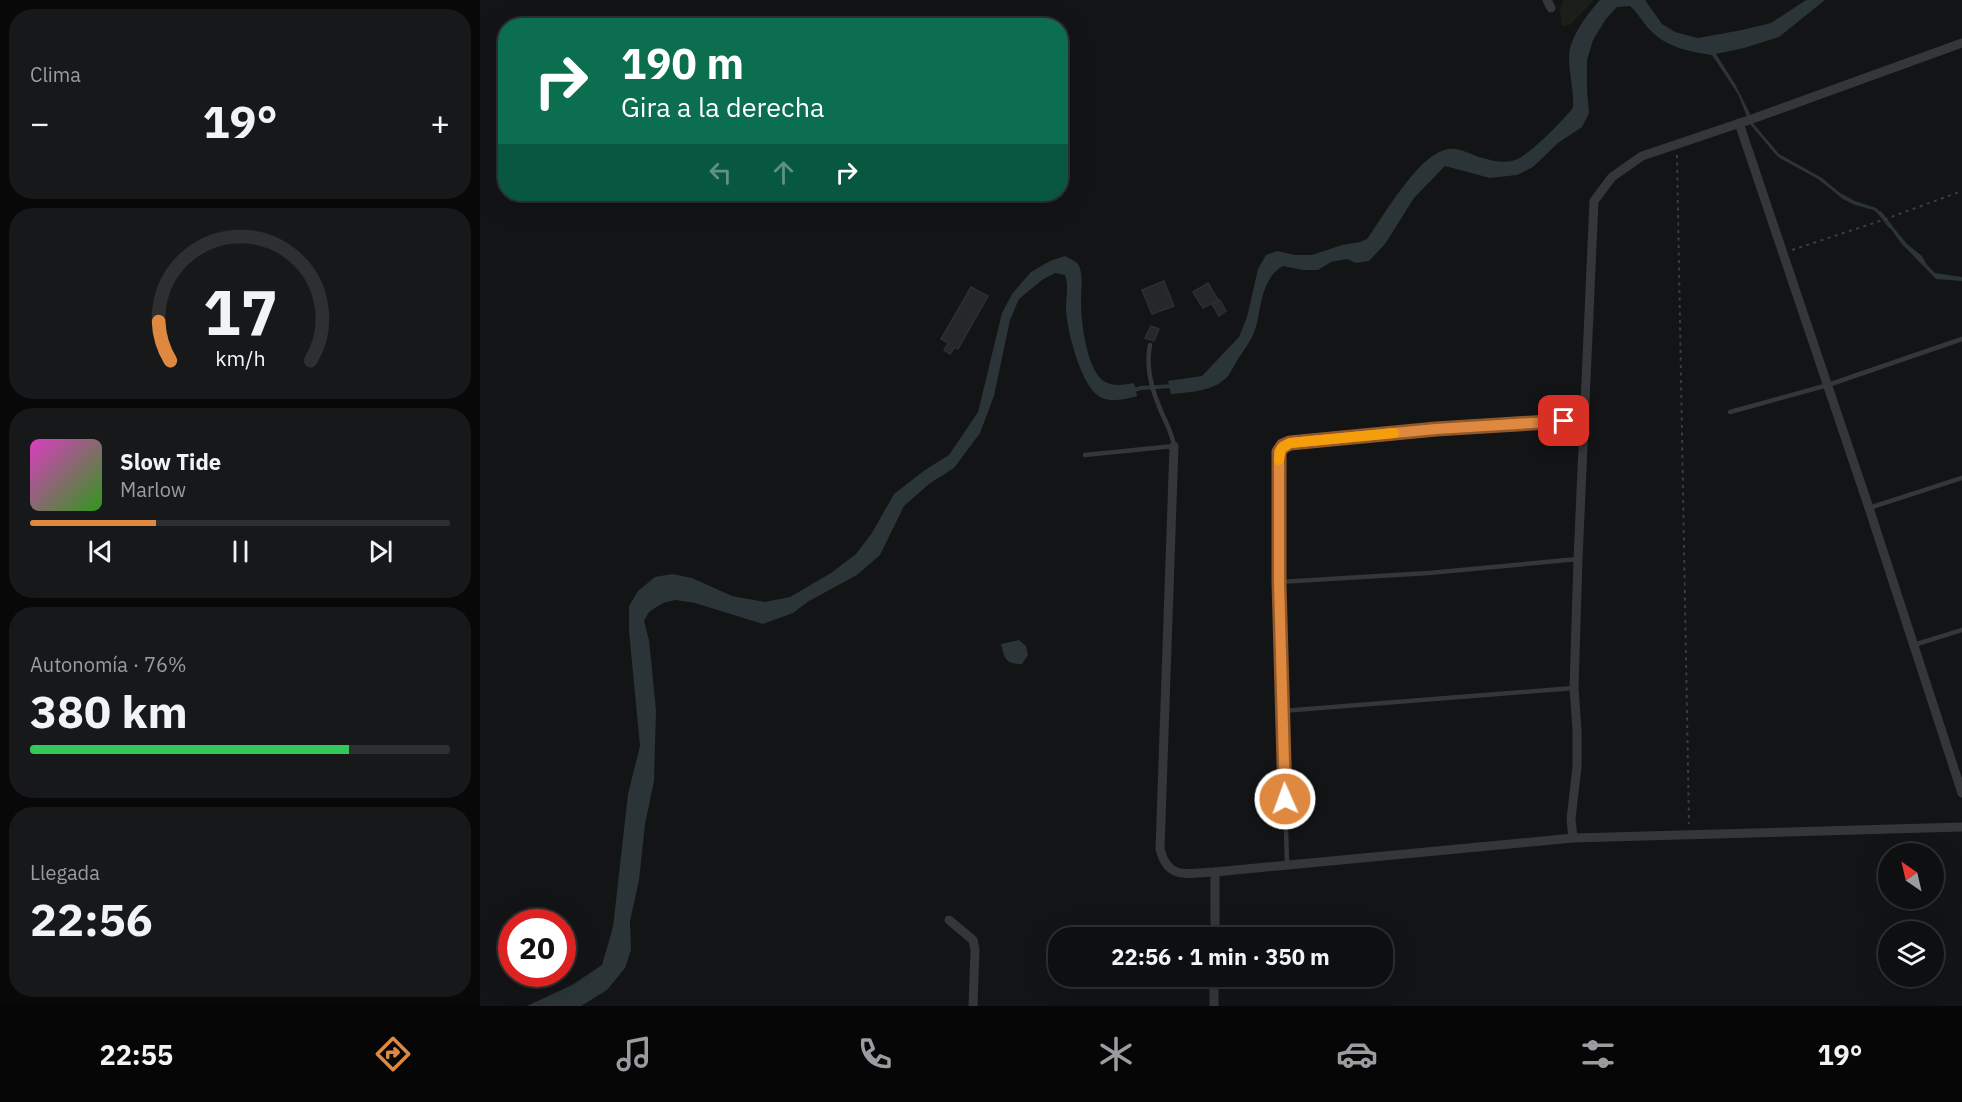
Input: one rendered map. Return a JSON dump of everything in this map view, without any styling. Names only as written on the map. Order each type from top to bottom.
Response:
[{"type":"street","points":[[1572,838],[1571,819],[1577,767],[1574,688],[1578,559],[1594,201],[1612,177],[1642,156],[1962,43]]},
{"type":"street","points":[[1746,121],[1783,253],[1962,793]]},
{"type":"street","points":[[1174,446],[1160,849],[1163,862],[1176,873],[1215,872],[1572,838],[1962,827]]},
{"type":"street","points":[[1215,872],[1215,927]]},
{"type":"street","points":[[949,920],[973,940],[975,950],[973,1006]]},
{"type":"street","points":[[1214,987],[1214,1006]]},
{"type":"lane","points":[[1730,412],[1828,384],[1962,339]]},
{"type":"lane","points":[[1085,455],[1174,446],[1172,435],[1155,398],[1147,358],[1150,345]]},
{"type":"lane","points":[[1287,864],[1279,582],[1279,452],[1286,444],[1436,429],[1585,420]]},
{"type":"lane","points":[[1869,508],[1962,478]]},
{"type":"lane","points":[[1279,582],[1430,573],[1578,559]]},
{"type":"lane","points":[[1914,645],[1962,630]]},
{"type":"lane","points":[[1282,711],[1574,688]]},
{"type":"path","points":[[1677,143],[1689,836]]},
{"type":"path","points":[[1783,253],[1887,219],[1962,191]]},
{"type":"shaded area","points":[[1563,0],[1594,0],[1570,25],[1562,26],[1560,12]]},
{"type":"shaded area","points":[[1600,0],[1645,0],[1662,24],[1675,32],[1698,38],[1771,23],[1806,0],[1825,0],[1779,37],[1716,54],[1751,116],[1747,117],[1738,94],[1712,55],[1671,45],[1657,37],[1630,6],[1617,7],[1606,19],[1593,40],[1587,60],[1589,113],[1582,127],[1558,143],[1533,167],[1517,175],[1490,178],[1445,166],[1414,198],[1385,244],[1369,261],[1356,263],[1347,259],[1331,262],[1318,270],[1283,266],[1276,271],[1267,284],[1254,332],[1228,376],[1209,388],[1171,394],[1168,381],[1202,376],[1239,337],[1247,317],[1258,269],[1266,255],[1277,251],[1295,255],[1312,255],[1367,239],[1412,176],[1433,155],[1444,150],[1457,149],[1492,160],[1510,161],[1522,157],[1546,137],[1573,108],[1569,63],[1572,42],[1580,26]]},
{"type":"shaded area","points":[[1752,122],[1779,154],[1822,178],[1840,193],[1876,208],[1884,216],[1881,217],[1874,210],[1843,199],[1818,179],[1778,157],[1749,123]]},
{"type":"shaded area","points":[[1886,222],[1889,222],[1907,244],[1922,256],[1935,273],[1962,277],[1962,281],[1936,279],[1901,243]]},
{"type":"shaded area","points":[[1065,256],[1079,266],[1082,281],[1083,331],[1092,364],[1102,380],[1109,384],[1134,383],[1137,396],[1119,400],[1105,399],[1093,391],[1087,382],[1076,356],[1069,329],[1065,275],[1055,273],[1042,280],[1019,299],[1010,320],[994,396],[980,433],[954,468],[929,484],[904,506],[880,555],[857,575],[809,601],[793,613],[763,624],[695,603],[675,600],[663,603],[649,612],[644,621],[649,640],[656,710],[654,781],[645,824],[639,880],[630,921],[631,950],[625,968],[607,990],[581,1006],[527,1006],[568,987],[576,987],[576,982],[602,965],[613,927],[628,794],[640,746],[629,631],[629,606],[638,591],[655,577],[672,574],[692,578],[732,596],[765,602],[790,597],[831,573],[856,554],[872,533],[894,494],[949,455],[978,412],[1002,313],[1012,294],[1031,272],[1050,261]]},
{"type":"shaded area","points":[[1019,640],[1026,646],[1028,655],[1022,664],[1009,662],[1001,644]]},
{"type":"building","points":[[1164,281],[1174,306],[1152,314],[1142,290]]},
{"type":"building","points":[[1208,283],[1218,300],[1203,308],[1193,292]]},
{"type":"building","points":[[971,287],[988,296],[958,349],[955,347],[950,354],[944,350],[948,343],[941,339]]},
{"type":"building","points":[[1220,300],[1226,311],[1219,316],[1212,304]]},
{"type":"building","points":[[1151,326],[1159,329],[1154,341],[1145,338]]},
{"type":"waterway","points":[[1880,213],[1890,226]]},
{"type":"waterway","points":[[1130,391],[1173,386]]},
{"type":"slow traffic","points":[[1279,460],[1279,452],[1290,443],[1394,433]]},
{"type":"route","points":[[1285,799],[1279,582],[1279,452],[1281,449],[1290,443],[1436,429],[1564,421]]}]
